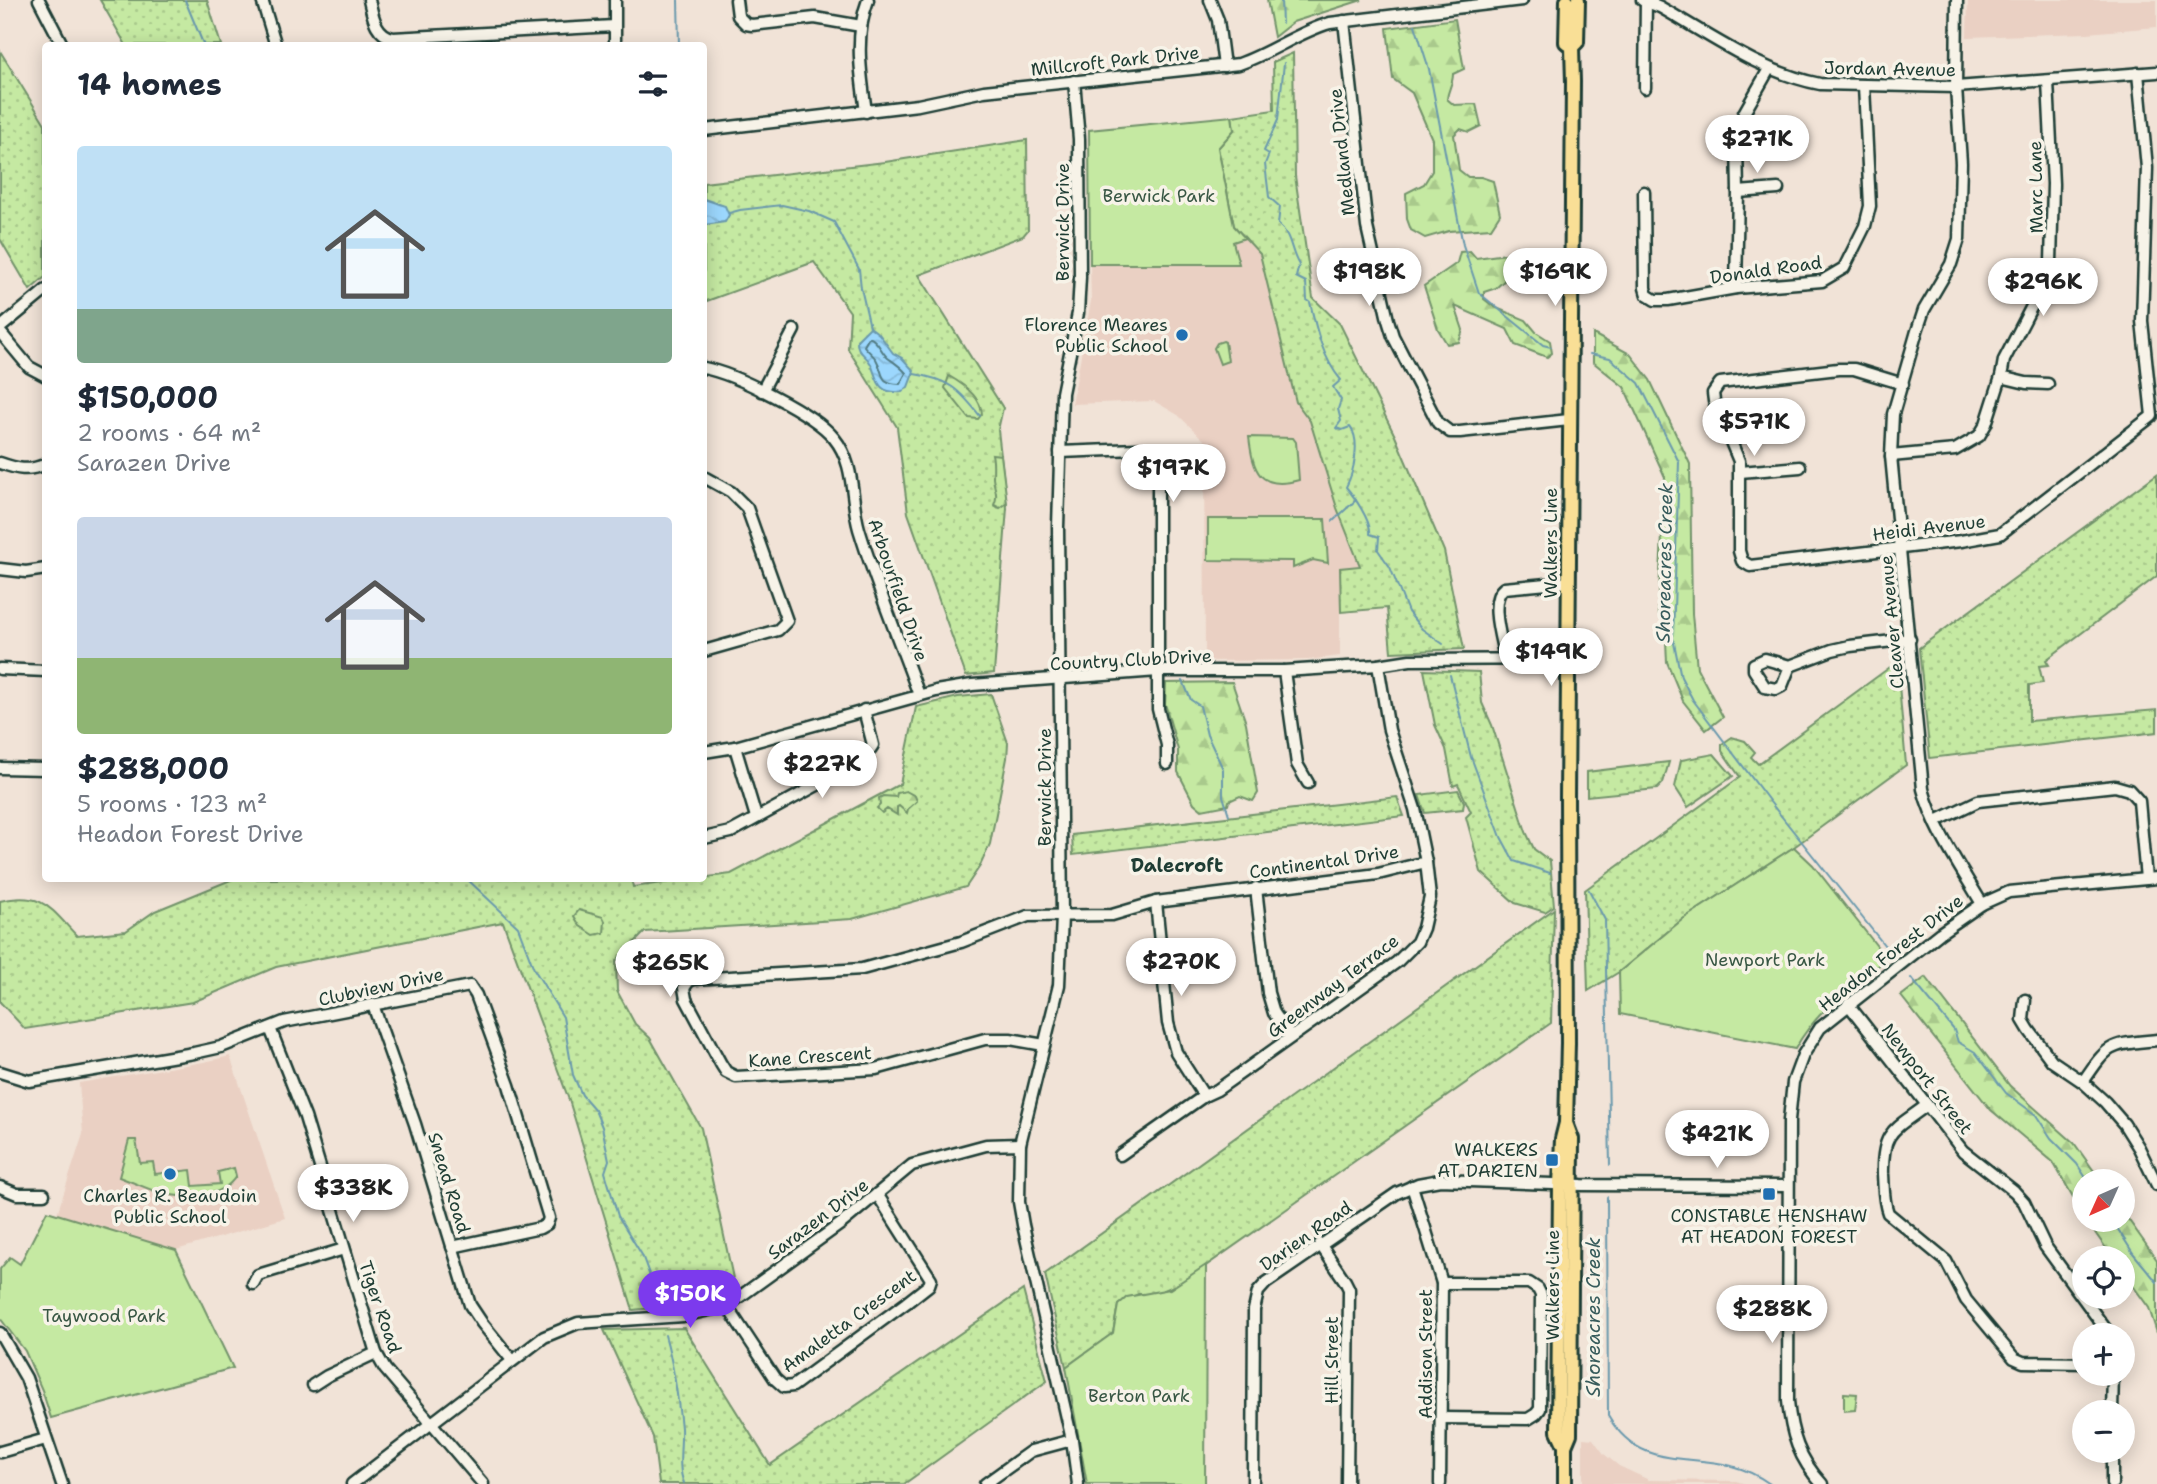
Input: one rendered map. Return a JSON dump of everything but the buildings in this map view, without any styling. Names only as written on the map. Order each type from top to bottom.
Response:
[{"type":"main road","name":"Walkers Line","points":[[1567,0],[1566,42],[1572,47]]},
{"type":"main road","name":"Walkers Line","points":[[1565,1484],[1565,1446],[1570,1434],[1566,1185],[1562,1139],[1566,1124],[1568,1043],[1567,659],[1572,47],[1577,42],[1578,0]]},
{"type":"street","points":[[39,0],[61,42]]},
{"type":"street","points":[[262,0],[275,42]]},
{"type":"street","points":[[369,0],[377,28],[387,37],[393,38],[614,26]]},
{"type":"street","points":[[615,0],[615,42]]},
{"type":"street","points":[[736,0],[738,16],[752,25],[815,18],[861,26]]},
{"type":"street","points":[[866,112],[858,52],[868,0]]},
{"type":"street","points":[[1210,0],[1218,20],[1224,66]]},
{"type":"street","name":"Millcroft Park Drive","points":[[707,130],[918,105],[984,91],[1240,64],[1314,27],[1343,21],[1522,0]]},
{"type":"street","points":[[1645,0],[1645,88]]},
{"type":"street","name":"Jordan Avenue","points":[[1645,0],[1769,69],[1820,85],[1956,87],[2157,72]]},
{"type":"street","name":"Cleaver Avenue","points":[[1957,0],[1956,87],[1961,163],[1959,239],[1951,264],[1924,310],[1893,414],[1891,456],[1920,769],[1928,806],[1982,904]]},
{"type":"street","name":"Medland Drive","points":[[1343,21],[1367,227],[1388,320],[1393,337],[1438,423],[1450,432],[1460,432],[1569,419]]},
{"type":"street","points":[[1736,288],[1739,127],[1769,69]]},
{"type":"street","name":"Heidi Avenue","points":[[1903,384],[1854,369],[1720,383],[1713,393],[1714,401],[1733,444],[1740,472],[1739,551],[1742,561],[1750,566],[2000,534],[2152,416],[2142,321],[2147,168],[2138,73]]},
{"type":"street","name":"Berwick Drive","points":[[1074,81],[1079,139],[1080,273],[1078,313],[1062,393],[1060,452],[1058,527],[1062,916],[1059,985],[1020,1144],[1019,1202],[1072,1440],[1078,1484]]},
{"type":"street","name":"Marc Lane","points":[[1891,456],[1955,450],[1979,436],[1986,424],[2004,360],[2045,281],[2051,263],[2053,184],[2049,81]]},
{"type":"street","name":"Donald Road","points":[[1644,192],[1645,288],[1647,295],[1655,300],[1736,288],[1822,281],[1833,276],[1844,268],[1865,226],[1870,206],[1864,86]]},
{"type":"street","points":[[1738,192],[1778,189]]},
{"type":"street","points":[[42,293],[0,330],[29,367],[42,374]]},
{"type":"street","points":[[762,391],[794,330]]},
{"type":"street","name":"Arbourfield Drive","points":[[707,369],[724,373],[762,391],[822,426],[834,437],[849,466],[860,532],[919,695]]},
{"type":"street","points":[[2001,377],[2026,383],[2048,384]]},
{"type":"street","points":[[1060,452],[1137,449],[1145,450],[1156,460],[1158,709],[1167,745],[1167,764]]},
{"type":"street","points":[[0,463],[18,470],[42,466]]},
{"type":"street","points":[[1740,472],[1800,467]]},
{"type":"street","points":[[707,479],[731,492],[747,508],[787,621],[778,631],[707,650]]},
{"type":"street","points":[[0,569],[26,572],[42,570]]},
{"type":"street","points":[[1505,659],[1495,602],[1499,592],[1504,588],[1569,582]]},
{"type":"street","points":[[1790,666],[1850,646],[1910,639]]},
{"type":"street","name":"Country Club Drive","points":[[707,752],[734,747],[919,695],[964,686],[1158,671],[1284,671],[1378,665],[1410,660],[1567,659]]},
{"type":"street","name":"Greenway Terrace","points":[[1119,1155],[1204,1096],[1217,1090],[1390,968],[1417,942],[1430,897],[1426,862],[1415,809],[1390,730],[1378,665]]},
{"type":"street","points":[[0,670],[42,671]]},
{"type":"street","points":[[1284,671],[1297,764],[1308,783]]},
{"type":"street","points":[[707,837],[731,832],[867,756],[873,745],[864,710]]},
{"type":"street","points":[[734,747],[756,817]]},
{"type":"street","points":[[0,768],[42,769]]},
{"type":"street","points":[[1936,821],[1978,801],[2115,786],[2129,790],[2139,801],[2146,879]]},
{"type":"street","name":"Continental Drive","points":[[1062,916],[1112,915],[1156,902],[1378,874],[1426,862]]},
{"type":"street","name":"Headon Forest Drive","points":[[1822,1484],[1800,1455],[1790,1419],[1788,1120],[1793,1082],[1803,1055],[1820,1028],[1848,1004],[1982,904],[2009,892],[2157,878]]},
{"type":"street","points":[[1256,888],[1268,993],[1274,1013],[1291,1037]]},
{"type":"street","points":[[1156,902],[1168,1023],[1176,1052],[1204,1096]]},
{"type":"street","name":"Kane Crescent","points":[[1044,1045],[1010,1039],[985,1039],[876,1069],[736,1077],[726,1072],[721,1064],[687,999],[684,988],[688,981],[695,979],[862,970],[961,942],[1028,916],[1062,916]]},
{"type":"street","name":"Clubview Drive","points":[[0,1072],[29,1081],[107,1068],[221,1047],[284,1023],[470,986],[476,995],[509,1084],[549,1218],[540,1228],[452,1247]]},
{"type":"street","points":[[2025,1000],[2023,1020],[2029,1030],[2052,1061],[2083,1082],[2124,1124],[2157,1185]]},
{"type":"street","name":"Newport Street","points":[[1848,1004],[1963,1151],[2024,1202],[2045,1246],[2101,1323]]},
{"type":"street","name":"Snead Road","points":[[373,1005],[415,1124],[470,1305],[512,1360]]},
{"type":"street","name":"Tiger Road","points":[[270,1028],[305,1117],[376,1353],[385,1368],[483,1484]]},
{"type":"street","points":[[2083,1082],[2110,1047],[2157,1040]]},
{"type":"street","points":[[1927,1105],[1891,1133],[1884,1143],[1884,1203],[1888,1213],[1947,1261],[1966,1300],[2014,1358],[2023,1362],[2072,1363]]},
{"type":"street","name":"Sarazen Drive","points":[[352,1484],[544,1337],[578,1323],[683,1316],[727,1306],[842,1223],[912,1165],[986,1145],[1020,1144]]},
{"type":"street","name":"Darien Road","points":[[1253,1484],[1254,1310],[1258,1292],[1276,1275],[1397,1193],[1428,1181],[1440,1180],[1566,1185],[1788,1186]]},
{"type":"street","name":"Addison Street","points":[[1412,1186],[1443,1283],[1440,1484]]},
{"type":"street","points":[[0,1187],[17,1194],[44,1194]]},
{"type":"street","name":"Amaletta Crescent","points":[[727,1306],[775,1378],[784,1387],[793,1386],[906,1303],[929,1285],[931,1279],[877,1194]]},
{"type":"street","name":"Hill Street","points":[[1320,1244],[1349,1289],[1347,1484]]},
{"type":"street","points":[[253,1284],[258,1275],[344,1249]]},
{"type":"street","points":[[1441,1418],[1528,1419],[1540,1409],[1541,1295],[1538,1289],[1529,1283],[1443,1283]]},
{"type":"street","points":[[0,1333],[26,1378],[62,1484]]},
{"type":"street","points":[[313,1385],[376,1353]]},
{"type":"street","points":[[0,1452],[46,1440]]},
{"type":"street","points":[[985,1484],[1031,1451],[1072,1440]]},
{"type":"street","points":[[2112,1463],[2112,1484]]},
{"type":"shaded area","points":[[1968,0],[2157,0],[2157,27],[2087,33],[1967,37]]},
{"type":"shaded area","points":[[1245,238],[1260,254],[1296,402],[1310,421],[1337,508],[1361,566],[1340,568],[1340,656],[1308,660],[1205,661],[1204,440],[1178,415],[1154,401],[1072,404],[1091,301],[1090,264],[1238,264],[1233,241]]},
{"type":"shaded area","name":"Charles R. Beaudoin Public School","points":[[230,1056],[285,1218],[176,1250],[57,1214],[83,1134],[79,1083]]},
{"type":"shaded area","points":[[1583,1438],[1593,1439],[1604,1454],[1619,1466],[1649,1480],[1736,1481],[1745,1484],[1583,1484]]},
{"type":"green space","points":[[100,0],[207,0],[220,42],[124,42]]},
{"type":"green space","points":[[1267,0],[1362,0],[1293,22],[1274,37]]},
{"type":"green space","points":[[1455,19],[1464,69],[1453,74],[1447,99],[1454,105],[1476,104],[1481,126],[1469,132],[1460,129],[1454,135],[1459,170],[1468,177],[1493,181],[1500,214],[1491,228],[1449,231],[1425,238],[1411,230],[1407,219],[1406,193],[1424,184],[1432,171],[1432,139],[1412,93],[1393,79],[1387,28]]},
{"type":"green space","points":[[0,51],[42,119],[42,280],[30,290],[0,239]]},
{"type":"green space","points":[[1293,53],[1295,176],[1313,298],[1340,324],[1395,436],[1444,551],[1464,649],[1391,652],[1387,608],[1341,612],[1340,568],[1360,566],[1337,508],[1310,421],[1296,402],[1260,254],[1234,226],[1218,148],[1234,130],[1232,116],[1274,110],[1273,62]]},
{"type":"green space","name":"Berwick Park","points":[[1232,116],[1234,130],[1218,148],[1234,226],[1245,238],[1233,242],[1239,264],[1090,264],[1089,130]]},
{"type":"green space","points":[[1027,140],[1028,230],[1023,236],[919,275],[1003,408],[998,430],[1007,508],[994,673],[966,676],[908,513],[897,427],[848,349],[850,312],[814,262],[707,301],[707,183],[885,162]]},
{"type":"green space","points":[[1470,251],[1476,258],[1507,254],[1507,278],[1496,288],[1484,292],[1484,299],[1494,307],[1526,320],[1536,332],[1550,341],[1552,353],[1547,357],[1515,345],[1507,329],[1455,306],[1463,330],[1459,342],[1447,344],[1438,329],[1424,286],[1457,263],[1460,252]]},
{"type":"green space","points":[[1593,334],[1630,354],[1650,380],[1690,464],[1692,614],[1697,668],[1723,717],[1706,730],[1683,701],[1667,662],[1665,620],[1658,613],[1665,477],[1624,387],[1593,362]]},
{"type":"green space","points":[[1223,341],[1228,361],[1220,364],[1214,348],[1217,343]]},
{"type":"green space","points":[[949,376],[975,397],[982,414],[978,419],[969,418],[945,388]]},
{"type":"green space","points":[[1249,437],[1293,438],[1296,442],[1299,480],[1275,483],[1260,475],[1253,460]]},
{"type":"green space","points":[[992,454],[1001,455],[1007,503],[1000,508],[994,505],[996,495]]},
{"type":"green space","points":[[2157,474],[2157,576],[2046,660],[2049,665],[2039,666],[2043,683],[2029,685],[2029,721],[2157,710],[2157,732],[1930,758],[1919,648]]},
{"type":"green space","points":[[1208,519],[1325,519],[1328,563],[1313,560],[1293,568],[1293,561],[1208,560]]},
{"type":"green space","points":[[1897,662],[1906,765],[1794,847],[1683,919],[1619,972],[1588,991],[1585,890],[1740,777],[1722,751],[1722,744],[1732,737],[1745,741],[1755,752],[1751,757],[1758,764]]},
{"type":"green space","points":[[1424,670],[1479,672],[1482,703],[1492,725],[1526,832],[1534,849],[1550,861],[1554,906],[1545,912],[1515,903],[1481,872],[1466,817],[1471,812],[1458,784],[1453,786],[1446,749],[1435,725]]},
{"type":"green space","points":[[1232,682],[1246,723],[1258,793],[1253,801],[1240,796],[1229,801],[1228,805],[1202,810],[1194,803],[1178,772],[1178,750],[1165,704],[1166,683]]},
{"type":"green space","points":[[991,694],[1008,743],[990,844],[966,887],[852,919],[645,932],[616,961],[617,991],[635,1024],[650,1038],[701,1128],[734,1283],[733,1287],[710,1298],[633,1310],[569,1100],[503,922],[276,967],[193,1002],[25,1029],[0,1002],[0,901],[15,898],[36,900],[44,904],[77,936],[126,931],[155,911],[226,882],[632,882],[633,887],[671,882],[707,882],[707,877],[731,874],[900,784],[916,707],[958,697]]},
{"type":"green space","points":[[1714,754],[1733,776],[1688,807],[1675,787],[1681,760]]},
{"type":"green space","points":[[1669,762],[1663,783],[1657,789],[1587,796],[1587,772]]},
{"type":"green space","points":[[1458,790],[1464,802],[1463,809],[1425,813],[1419,795]]},
{"type":"green space","points":[[906,791],[915,796],[917,801],[907,813],[899,806],[897,815],[887,809],[882,813],[877,808],[880,805],[879,798],[896,797],[897,793]]},
{"type":"green space","points":[[1397,797],[1404,816],[1073,855],[1072,835]]},
{"type":"green space","name":"Newport Park","points":[[1794,847],[1813,865],[1887,959],[1825,1010],[1795,1049],[1620,1014],[1619,972],[1683,919]]},
{"type":"green space","points":[[1554,909],[1551,1023],[1183,1282],[1155,1294],[1138,1294],[1118,1305],[1113,1333],[1066,1367],[1045,1274]]},
{"type":"green space","points":[[579,910],[603,917],[604,933],[594,935],[580,926],[574,916]]},
{"type":"green space","points":[[1926,977],[2010,1086],[2074,1143],[2092,1169],[2072,1169],[2072,1195],[2053,1162],[1991,1110],[1901,996]]},
{"type":"green space","points":[[129,1140],[136,1140],[140,1163],[153,1162],[155,1174],[191,1170],[193,1186],[220,1184],[218,1172],[234,1168],[236,1176],[222,1189],[202,1195],[181,1196],[156,1191],[119,1177]]},
{"type":"green space","name":"Taywood Park","points":[[47,1211],[176,1250],[233,1368],[51,1418],[25,1351],[0,1318],[0,1269],[10,1257],[20,1264]]},
{"type":"green space","points":[[2135,1229],[2157,1260],[2157,1333],[2149,1308],[2135,1289],[2135,1246],[2104,1246],[2095,1232],[2135,1232]]},
{"type":"green space","name":"Berton Park","points":[[1206,1265],[1205,1484],[1087,1484],[1066,1367],[1113,1333],[1118,1305],[1127,1297],[1170,1289]]},
{"type":"green space","points":[[1023,1290],[1047,1381],[904,1484],[659,1484],[653,1437],[604,1330],[684,1328],[770,1465]]},
{"type":"green space","points":[[1844,1393],[1857,1394],[1855,1410],[1844,1411]]},
{"type":"water","points":[[707,200],[725,206],[729,215],[725,222],[707,225]]},
{"type":"water","points":[[870,327],[879,334],[893,353],[914,371],[908,387],[902,392],[883,389],[871,364],[858,348],[857,340]]},
{"type":"waterway","points":[[185,0],[202,42]]},
{"type":"waterway","points":[[678,0],[679,42]]},
{"type":"waterway","name":"Shoreacres Creek","points":[[1281,0],[1282,23]]},
{"type":"waterway","name":"Shoreacres Creek","points":[[1415,25],[1429,69],[1463,245],[1479,293],[1543,345],[1551,347]]},
{"type":"waterway","name":"Shoreacres Creek","points":[[1284,63],[1278,120],[1264,151],[1269,154],[1265,164],[1269,197],[1280,207],[1278,224],[1286,233],[1299,265],[1296,277],[1306,282],[1307,300],[1310,302],[1321,343],[1329,363],[1341,380],[1333,387],[1341,400],[1338,409],[1341,421],[1336,428],[1342,430],[1350,427],[1356,448],[1352,473],[1346,487],[1365,516],[1370,534],[1379,537],[1378,550],[1390,567],[1408,612],[1422,629],[1443,644]]},
{"type":"waterway","points":[[729,213],[782,205],[809,211],[834,222],[859,269],[870,327]]},
{"type":"waterway","name":"Shoreacres Creek","points":[[1590,354],[1610,358],[1639,383],[1679,462],[1673,638],[1681,677],[1693,700],[1770,802],[1889,951]]},
{"type":"waterway","points":[[914,374],[936,379],[952,387],[980,416]]},
{"type":"waterway","name":"Shoreacres Creek","points":[[1333,521],[1356,500]]},
{"type":"waterway","name":"Shoreacres Creek","points":[[1450,675],[1471,757],[1501,837],[1514,861],[1550,873]]},
{"type":"waterway","name":"Shoreacres Creek","points":[[1183,681],[1191,700],[1200,706],[1207,735],[1223,769],[1223,796],[1229,815]]},
{"type":"waterway","points":[[470,882],[518,927],[534,969],[563,1017],[573,1075],[582,1095],[595,1110],[602,1127],[609,1160],[605,1172],[618,1216],[642,1255],[656,1302]]},
{"type":"waterway","name":"Shoreacres Creek","points":[[1589,890],[1605,920],[1610,1165]]},
{"type":"waterway","name":"Shoreacres Creek","points":[[1911,978],[1954,1030],[1958,1042],[1975,1052],[2006,1093],[2036,1115],[2051,1138],[2080,1169]]},
{"type":"waterway","name":"Shoreacres Creek","points":[[1607,1197],[1608,1416],[1624,1437],[1642,1449],[1661,1456],[1725,1464],[1747,1471],[1770,1484]]},
{"type":"waterway","name":"Shoreacres Creek","points":[[2120,1232],[2157,1282]]},
{"type":"waterway","points":[[665,1335],[679,1405],[680,1456],[684,1483]]},
{"type":"place","name":"Florence Meares Public School","points":[[1182,335]]},
{"type":"place","name":"WALKERS AT DARIEN","points":[[1552,1160]]},
{"type":"place","name":"Charles R. Beaudoin Public School","points":[[170,1174]]},
{"type":"place","name":"CONSTABLE HENSHAW AT HEADON FOREST","points":[[1769,1194]]},
{"type":"district","name":"Dalecroft","points":[[1177,865]]}]
